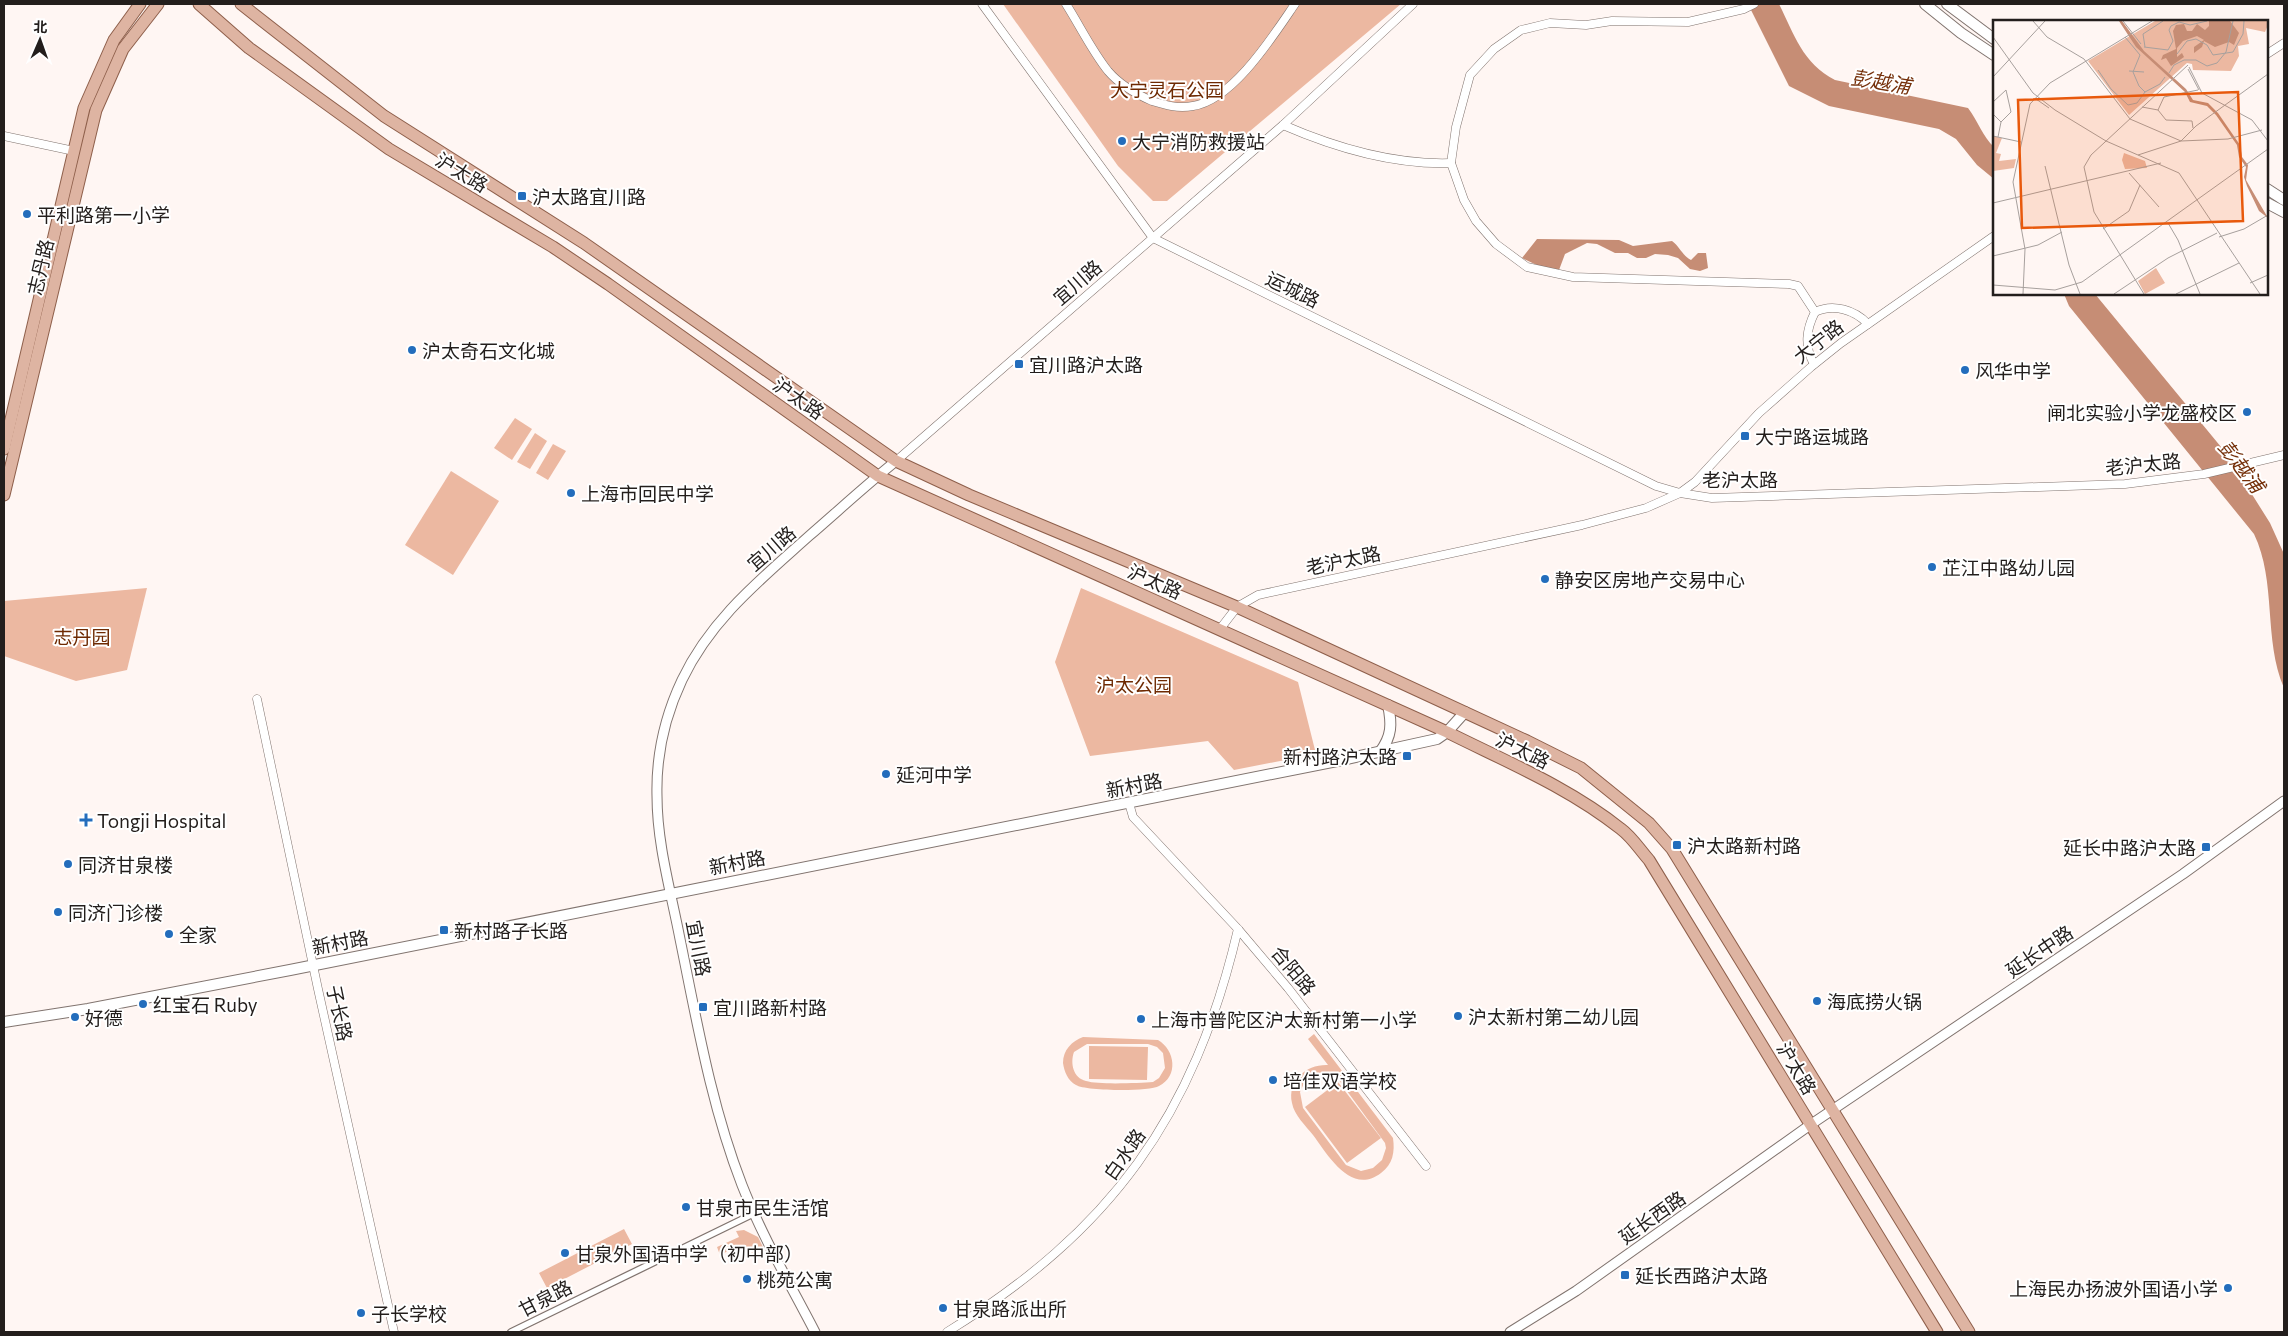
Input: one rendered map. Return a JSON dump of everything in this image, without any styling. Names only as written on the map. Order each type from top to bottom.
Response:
[{"type":"main road","name":"志丹路","points":[[4,495],[9,436],[84,108],[114,40],[140,4]]},
{"type":"main road","name":"志丹路","points":[[4,449],[96,110],[123,49],[158,4]]},
{"type":"main road","name":"沪太路","points":[[199,4],[249,48],[389,149],[561,252],[878,476],[1448,732],[1540,776],[1582,801],[1622,830],[1649,860],[1937,1332]]},
{"type":"main road","name":"沪太路","points":[[240,4],[384,116],[584,243],[896,461],[969,495],[1238,607],[1581,768],[1649,823],[1672,849],[1969,1332]]},
{"type":"main road","points":[[1926,4],[1961,33],[1993,54]]},
{"type":"main road","points":[[1946,4],[1993,38]]},
{"type":"main road","points":[[2268,190],[2284,200]]},
{"type":"main road","points":[[2268,204],[2284,212]]},
{"type":"main road","points":[[1380,752],[1388,741],[1392,723],[1388,705]]},
{"type":"main road","name":"新村路","points":[[4,1022],[88,1009],[313,965],[1380,752],[1432,740],[1448,732],[1465,712]]},
{"type":"street","name":"运城路","points":[[982,4],[1153,238],[1644,480],[1680,493]]},
{"type":"street","points":[[1066,4],[1103,64],[1116,78],[1123,85],[1145,98],[1169,107],[1194,106],[1222,93],[1235,82],[1295,4]]},
{"type":"street","name":"宜川路","points":[[815,1332],[755,1213],[727,1143],[714,1102],[671,894],[658,813],[657,780],[665,725],[683,678],[712,630],[737,600],[1283,125],[1414,4]]},
{"type":"street","points":[[1754,4],[1744,9],[1688,22],[1612,20],[1586,25],[1550,23],[1520,30],[1494,49],[1470,75],[1456,127],[1451,163],[1464,200],[1476,222],[1496,244],[1526,267],[1573,277],[1789,284],[1798,286],[1815,312]]},
{"type":"street","points":[[2268,53],[2284,43]]},
{"type":"street","points":[[1283,125],[1325,143],[1357,152],[1432,164],[1451,163]]},
{"type":"street","points":[[4,136],[74,152]]},
{"type":"street","name":"大宁路","points":[[1680,493],[1696,482],[1759,413],[1814,364],[1993,237]]},
{"type":"street","points":[[1814,364],[1806,347],[1808,333],[1815,312],[1824,307],[1852,312],[1868,324]]},
{"type":"street","name":"老沪太路","points":[[1220,628],[1238,607],[1258,595],[1622,515],[1680,493],[1712,498],[2124,484],[2204,474],[2284,455]]},
{"type":"street","name":"子长路","points":[[257,699],[313,965],[394,1332]]},
{"type":"street","name":"延长中路","points":[[1810,1125],[2183,874],[2284,801]]},
{"type":"street","name":"合阳路","points":[[1129,803],[1133,817],[1238,929],[1324,1033],[1426,1166]]},
{"type":"street","name":"白水路","points":[[946,1332],[999,1297],[1049,1258],[1094,1217],[1126,1180],[1166,1120],[1198,1058],[1228,973],[1238,929]]},
{"type":"street","name":"延长西路","points":[[1513,1332],[1576,1291],[1810,1125]]},
{"type":"street","name":"甘泉路","points":[[511,1332],[755,1213]]},
{"type":"green space","name":"大宁灵石公园","points":[[1003,4],[1401,4],[1167,201],[1153,201],[1118,166]]},
{"type":"green space","points":[[515,418],[532,429],[512,460],[494,448]]},
{"type":"green space","points":[[535,433],[547,441],[530,469],[517,462]]},
{"type":"green space","points":[[553,444],[566,451],[548,480],[536,473]]},
{"type":"green space","points":[[451,471],[499,501],[453,575],[405,545]]},
{"type":"green space","name":"志丹园","points":[[147,588],[127,670],[76,681],[4,656],[4,601]]},
{"type":"green space","name":"沪太公园","points":[[1081,588],[1298,682],[1316,754],[1234,770],[1208,741],[1090,756],[1055,662]]},
{"type":"green space","points":[[1314,1034],[1393,1138],[1394,1148],[1391,1162],[1381,1173],[1370,1179],[1360,1180],[1341,1170],[1295,1112],[1291,1095],[1300,1075],[1313,1067],[1328,1065],[1308,1039]],"holes":[[[1325,1072],[1336,1076],[1385,1143],[1386,1148],[1382,1160],[1373,1168],[1361,1171],[1346,1165],[1303,1108],[1300,1092],[1305,1081],[1313,1075]]]},
{"type":"green space","points":[[1083,1037],[1158,1040],[1164,1044],[1171,1056],[1172,1070],[1170,1076],[1159,1086],[1143,1089],[1104,1090],[1076,1085],[1071,1081],[1064,1069],[1063,1058],[1066,1050]],"holes":[[[1087,1044],[1148,1044],[1157,1047],[1163,1053],[1165,1068],[1159,1078],[1153,1082],[1100,1083],[1086,1081],[1075,1073],[1072,1061],[1074,1052]]]},
{"type":"green space","points":[[1089,1046],[1148,1047],[1147,1080],[1089,1079]]},
{"type":"green space","points":[[1338,1082],[1381,1138],[1347,1163],[1305,1107]]},
{"type":"green space","points":[[624,1229],[632,1244],[547,1288],[539,1273]]},
{"type":"green space","points":[[744,1230],[758,1237],[764,1249],[753,1254],[752,1252],[748,1253],[742,1248],[735,1248],[720,1255],[717,1247],[739,1237],[736,1231]]},
{"type":"shaded area","points":[[1748,4],[1779,4],[1807,57],[1815,66],[1835,80],[1968,108],[1993,146],[1993,178],[1977,165],[1956,139],[1939,129],[1829,106],[1789,86]]},
{"type":"shaded area","points":[[1537,239],[1619,240],[1633,246],[1672,241],[1691,260],[1698,253],[1706,253],[1708,268],[1700,271],[1690,269],[1678,258],[1668,255],[1655,254],[1646,258],[1637,258],[1628,253],[1615,253],[1597,244],[1587,243],[1565,254],[1559,270],[1541,267],[1522,258]]},
{"type":"shaded area","points":[[2064,295],[2096,295],[2226,453],[2270,523],[2284,554],[2284,688],[2274,650],[2265,571],[2261,552],[2254,534],[2069,306]]},
{"type":"place","name":"大宁消防救援站","points":[[1122,141]]},
{"type":"place","name":"沪太路宜川路","points":[[522,196]]},
{"type":"place","name":"平利路第一小学","points":[[27,214]]},
{"type":"place","name":"沪太奇石文化城","points":[[412,350]]},
{"type":"place","name":"宜川路沪太路","points":[[1019,364]]},
{"type":"place","name":"风华中学","points":[[1965,370]]},
{"type":"place","name":"闸北实验小学龙盛校区","points":[[2247,412]]},
{"type":"place","name":"大宁路运城路","points":[[1745,436]]},
{"type":"place","name":"上海市回民中学","points":[[571,493]]},
{"type":"place","name":"芷江中路幼儿园","points":[[1932,567]]},
{"type":"place","name":"静安区房地产交易中心","points":[[1545,579]]},
{"type":"place","name":"新村路沪太路","points":[[1407,756]]},
{"type":"place","name":"延河中学","points":[[886,774]]},
{"type":"place","name":"Tongji Hospital","points":[[86,820]]},
{"type":"place","name":"沪太路新村路","points":[[1677,845]]},
{"type":"place","name":"延长中路沪太路","points":[[2206,847]]},
{"type":"place","name":"同济甘泉楼","points":[[68,864]]},
{"type":"place","name":"同济门诊楼","points":[[58,912]]},
{"type":"place","name":"新村路子长路","points":[[444,930]]},
{"type":"place","name":"全家","points":[[169,934]]},
{"type":"place","name":"海底捞火锅","points":[[1817,1001]]},
{"type":"place","name":"红宝石 Ruby","points":[[143,1004]]},
{"type":"place","name":"宜川路新村路","points":[[703,1007]]},
{"type":"place","name":"沪太新村第二幼儿园","points":[[1458,1016]]},
{"type":"place","name":"好德","points":[[75,1017]]},
{"type":"place","name":"上海市普陀区沪太新村第一小学","points":[[1141,1019]]},
{"type":"place","name":"培佳双语学校","points":[[1273,1080]]},
{"type":"place","name":"甘泉市民生活馆","points":[[686,1207]]},
{"type":"place","name":"甘泉外国语中学（初中部）","points":[[565,1253]]},
{"type":"place","name":"延长西路沪太路","points":[[1625,1275]]},
{"type":"place","name":"桃苑公寓","points":[[747,1279]]},
{"type":"place","name":"上海民办扬波外国语小学","points":[[2228,1288]]},
{"type":"place","name":"甘泉路派出所","points":[[943,1308]]},
{"type":"place","name":"子长学校","points":[[361,1313]]},
{"type":"water label","name":"彭越浦","points":[[1881,81]]},
{"type":"water label","name":"彭越浦","points":[[2242,466]]}]
